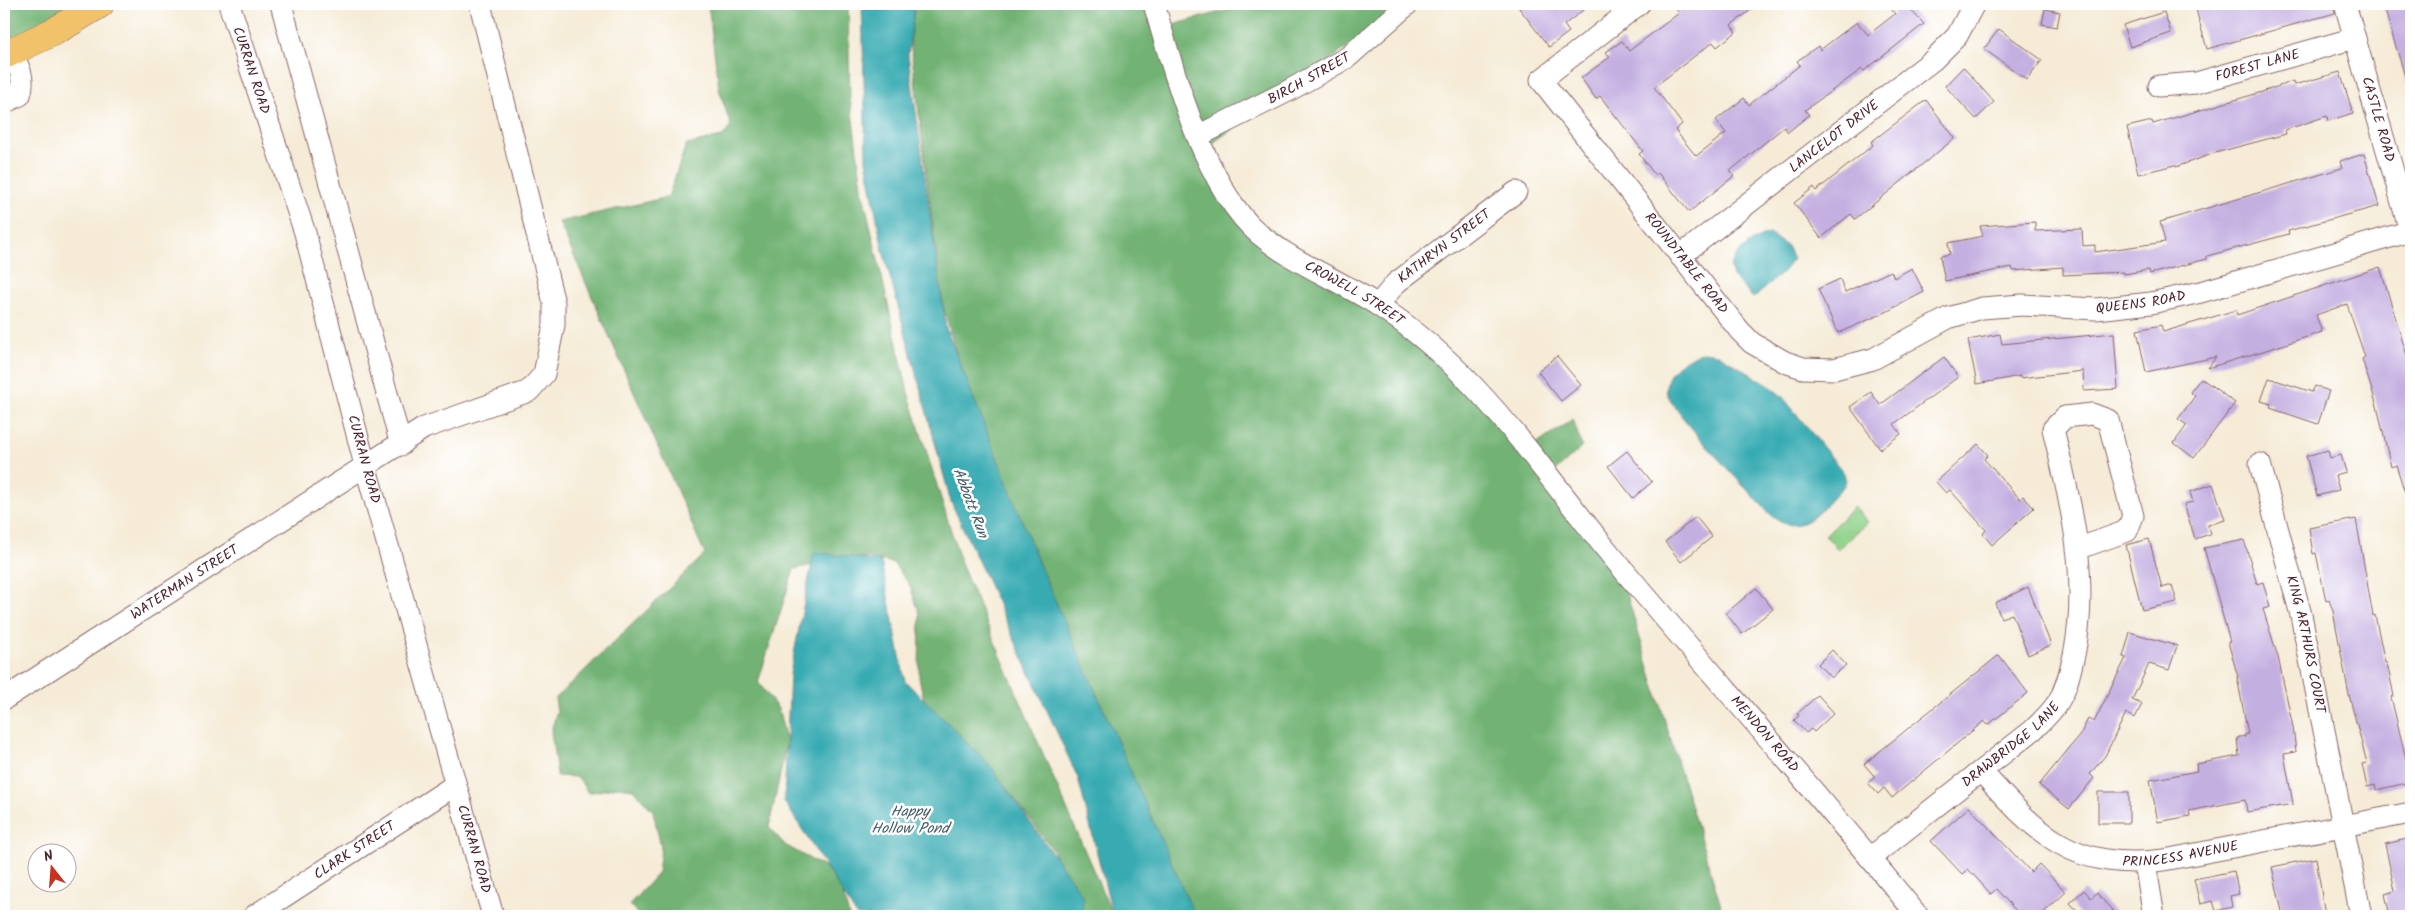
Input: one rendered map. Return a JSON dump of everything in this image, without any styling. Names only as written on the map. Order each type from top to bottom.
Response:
[{"type":"main road","points":[[8,53],[55,31],[100,4]]},
{"type":"street","name":"CURRAN ROAD","points":[[230,4],[305,233],[365,465],[493,916]]},
{"type":"street","points":[[281,4],[401,445]]},
{"type":"street","name":"WATERMAN STREET","points":[[4,700],[365,465],[401,445],[424,428],[529,391],[544,374],[554,325],[554,303],[480,4]]},
{"type":"street","name":"CROWELL STREET","points":[[1154,4],[1170,58],[1198,136],[1226,194],[1239,214],[1257,232],[1302,264],[1378,305],[1436,350],[1477,390],[1610,553]]},
{"type":"street","name":"BIRCH STREET","points":[[1198,136],[1288,91],[1348,57],[1408,4]]},
{"type":"street","name":"ROUNDTABLE ROAD","points":[[1639,4],[1541,80],[1740,331],[1769,354],[1803,368],[1818,370],[1834,369],[1873,359]]},
{"type":"street","name":"LANCELOT DRIVE","points":[[1680,256],[1933,60],[1957,36],[1974,4]]},
{"type":"street","name":"CASTLE ROAD","points":[[2345,4],[2411,232]]},
{"type":"street","name":"FOREST LANE","points":[[2159,86],[2196,83],[2355,38]]},
{"type":"street","points":[[4,103],[20,95],[23,86],[22,74],[8,53]]},
{"type":"street","name":"KATHRYN STREET","points":[[1378,305],[1396,283],[1516,192]]},
{"type":"street","name":"QUEENS ROAD","points":[[1873,359],[1948,318],[1982,308],[2022,305],[2096,309],[2150,304],[2201,292],[2411,232]]},
{"type":"street","name":"DRAWBRIDGE LANE","points":[[1870,858],[2033,730],[2048,716],[2058,702],[2070,672],[2078,636],[2080,588],[2072,505],[2053,429],[2065,417],[2092,414],[2108,420],[2133,516],[2127,532],[2077,549]]},
{"type":"street","name":"KING ARTHURS COURT","points":[[2260,464],[2302,615],[2361,916]]},
{"type":"street","name":"MENDON ROAD","points":[[1610,553],[1918,916]]},
{"type":"street","name":"PRINCESS AVENUE","points":[[1981,771],[2012,806],[2047,838],[2085,856],[2105,861],[2145,863],[2411,813]]},
{"type":"street","name":"CLARK STREET","points":[[254,916],[455,786]]},
{"type":"street","points":[[2145,863],[2154,916]]},
{"type":"green space","points":[[4,4],[113,4],[4,64]]},
{"type":"green space","points":[[708,4],[848,4],[850,98],[863,194],[908,392],[962,566],[1113,916],[1075,916],[1053,850],[1008,790],[924,700],[919,677],[920,614],[909,584],[893,563],[867,557],[836,560],[794,569],[758,682],[778,709],[787,742],[769,827],[785,845],[826,868],[841,887],[849,916],[640,916],[629,905],[658,873],[661,848],[653,811],[633,789],[618,787],[588,793],[578,777],[557,776],[551,731],[557,711],[555,699],[705,554],[559,222],[668,197],[686,145],[722,137],[731,126],[719,89]]},
{"type":"green space","points":[[910,4],[1155,4],[1162,28],[1235,8],[1242,4],[1409,4],[1210,145],[1227,197],[1374,307],[1530,449],[1573,419],[1582,447],[1549,477],[1617,562],[1724,916],[1178,916],[981,441],[942,302],[911,48]]},
{"type":"green space","points":[[1854,507],[1868,522],[1838,549],[1825,535]]},
{"type":"water","name":"Abbott Run","points":[[862,4],[915,4],[908,55],[946,328],[1039,564],[1195,916],[1113,916],[1078,778],[951,502],[883,251],[866,160]]},
{"type":"water","points":[[1769,234],[1787,246],[1793,259],[1783,272],[1753,298],[1733,277],[1730,266],[1746,246]]},
{"type":"water","points":[[1704,352],[1718,354],[1768,385],[1782,396],[1844,473],[1846,481],[1843,487],[1812,518],[1794,525],[1784,524],[1774,518],[1714,454],[1670,400],[1666,390],[1669,376],[1673,370],[1691,357]]},
{"type":"water","name":"Happy Hollow Pond","points":[[814,552],[881,561],[905,681],[988,763],[1083,896],[1082,916],[857,916],[784,801],[790,674]]},
{"type":"building","points":[[1516,4],[1591,4],[1564,25],[1569,32],[1549,47]]},
{"type":"building","points":[[1672,4],[1759,4],[1731,25],[1736,32],[1717,47],[1713,42],[1654,87],[1682,124],[1675,130],[1696,156],[1726,133],[1716,120],[1744,98],[1749,105],[1800,65],[1797,61],[1818,46],[1820,50],[1857,22],[1868,35],[1895,14],[1887,4],[1905,4],[1924,24],[1864,71],[1862,69],[1805,110],[1809,115],[1788,132],[1784,127],[1730,171],[1734,176],[1689,212],[1658,173],[1655,175],[1639,154],[1643,151],[1600,96],[1596,99],[1581,78],[1610,57],[1606,52],[1622,41],[1629,51],[1679,13]]},
{"type":"building","points":[[2204,4],[2333,4],[2335,13],[2207,49],[2195,6]]},
{"type":"building","points":[[2383,4],[2408,4],[2411,12],[2411,83],[2407,83]]},
{"type":"building","points":[[2045,9],[2060,12],[2057,27],[2042,24]]},
{"type":"building","points":[[2164,12],[2171,33],[2130,47],[2123,25]]},
{"type":"building","points":[[1999,29],[2042,60],[2027,80],[1984,49]]},
{"type":"building","points":[[1963,67],[1994,102],[1976,119],[1945,86]]},
{"type":"building","points":[[2340,72],[2353,113],[2328,121],[2327,116],[2285,130],[2286,134],[2215,153],[2176,167],[2175,165],[2138,174],[2127,127],[2152,121],[2153,124],[2293,81],[2294,85]]},
{"type":"building","points":[[1926,100],[1955,138],[1855,219],[1851,214],[1821,238],[1794,203],[1814,187],[1816,191],[1873,145],[1871,142]]},
{"type":"building","points":[[2364,154],[2379,206],[2288,231],[2289,234],[2207,256],[2207,259],[2150,274],[2149,270],[2124,274],[2124,272],[2063,275],[2063,267],[2013,271],[2012,267],[1945,281],[1940,256],[1950,254],[1948,243],[1983,236],[1980,226],[2035,222],[2035,231],[2082,229],[2083,246],[2095,245],[2095,252],[2165,242],[2160,222],[2342,168],[2340,161]]},
{"type":"building","points":[[2380,267],[2411,369],[2411,501],[2408,502],[2396,465],[2391,467],[2377,406],[2362,359],[2365,357],[2347,304],[2316,315],[2322,332],[2208,368],[2216,357],[2146,372],[2137,330],[2161,325],[2163,332],[2236,310],[2237,315]]},
{"type":"building","points":[[1912,268],[1924,292],[1884,313],[1838,333],[1818,289],[1840,279],[1845,292],[1891,271],[1894,278]]},
{"type":"building","points":[[2114,333],[2118,389],[2084,391],[2083,371],[2020,378],[2020,376],[1977,384],[1968,340],[2000,334],[2002,344]]},
{"type":"building","points":[[1557,356],[1581,385],[1561,401],[1538,372]]},
{"type":"building","points":[[1944,357],[1958,377],[1894,424],[1901,434],[1880,449],[1850,407],[1871,392],[1880,405]]},
{"type":"building","points":[[2201,378],[2235,403],[2194,458],[2174,443],[2187,425],[2178,419],[2195,396],[2190,392]]},
{"type":"building","points":[[2269,378],[2312,392],[2315,386],[2329,391],[2318,424],[2270,408],[2271,404],[2261,401]]},
{"type":"building","points":[[1978,444],[1988,455],[1984,459],[2020,499],[2023,496],[2034,508],[1992,545],[1983,534],[1986,530],[1950,490],[1946,493],[1936,482]]},
{"type":"building","points":[[2328,450],[2330,458],[2341,455],[2346,472],[2335,475],[2339,490],[2317,496],[2306,456]]},
{"type":"building","points":[[1627,451],[1652,482],[1633,498],[1608,466]]},
{"type":"building","points":[[2213,484],[2225,520],[2208,525],[2210,534],[2195,539],[2184,504],[2193,502],[2190,492]]},
{"type":"building","points":[[1696,517],[1712,537],[1681,562],[1665,542]]},
{"type":"building","points":[[2356,519],[2373,616],[2375,615],[2394,696],[2391,697],[2406,759],[2411,758],[2411,782],[2376,790],[2375,785],[2367,787],[2362,764],[2367,763],[2349,695],[2333,611],[2329,600],[2326,601],[2316,553],[2313,554],[2309,528]]},
{"type":"building","points":[[2149,539],[2162,588],[2172,585],[2177,602],[2142,610],[2126,545]]},
{"type":"building","points":[[2244,540],[2257,584],[2263,582],[2270,607],[2263,609],[2278,657],[2293,727],[2296,752],[2284,754],[2293,804],[2247,812],[2245,800],[2189,811],[2190,816],[2158,822],[2150,780],[2197,771],[2196,764],[2239,756],[2237,738],[2245,737],[2245,734],[2248,734],[2238,677],[2228,642],[2230,642],[2204,548]]},
{"type":"building","points":[[2028,587],[2051,645],[2028,655],[2012,614],[2001,618],[1995,603]]},
{"type":"building","points":[[1756,588],[1773,609],[1742,634],[1726,613]]},
{"type":"building","points":[[2130,632],[2177,646],[2169,670],[2149,664],[2132,700],[2142,704],[2135,718],[2126,713],[2105,756],[2090,774],[2094,778],[2069,809],[2039,785],[2080,735],[2088,719],[2094,722],[2126,658],[2123,657]]},
{"type":"building","points":[[1832,650],[1846,665],[1831,678],[1818,664]]},
{"type":"building","points":[[1999,655],[2028,693],[1988,725],[1984,721],[1892,798],[1884,788],[1878,794],[1868,783],[1875,777],[1864,764]]},
{"type":"building","points":[[1818,695],[1834,713],[1814,732],[1811,729],[1806,733],[1794,720],[1799,716],[1797,714]]},
{"type":"building","points":[[2098,792],[2129,792],[2129,823],[2098,823]]},
{"type":"building","points":[[1969,807],[2031,872],[2039,864],[2066,892],[2040,916],[2021,916],[1996,889],[1991,894],[1968,869],[1962,874],[1931,841]]},
{"type":"building","points":[[2411,838],[2411,916],[2390,916],[2385,894],[2395,891],[2385,844]]},
{"type":"building","points":[[2316,858],[2325,916],[2283,916],[2272,867]]},
{"type":"building","points":[[2234,871],[2239,894],[2230,896],[2232,907],[2216,911],[2213,901],[2200,904],[2194,879]]},
{"type":"building","points":[[2084,890],[2091,898],[2097,893],[2117,916],[2082,916],[2070,903]]}]
